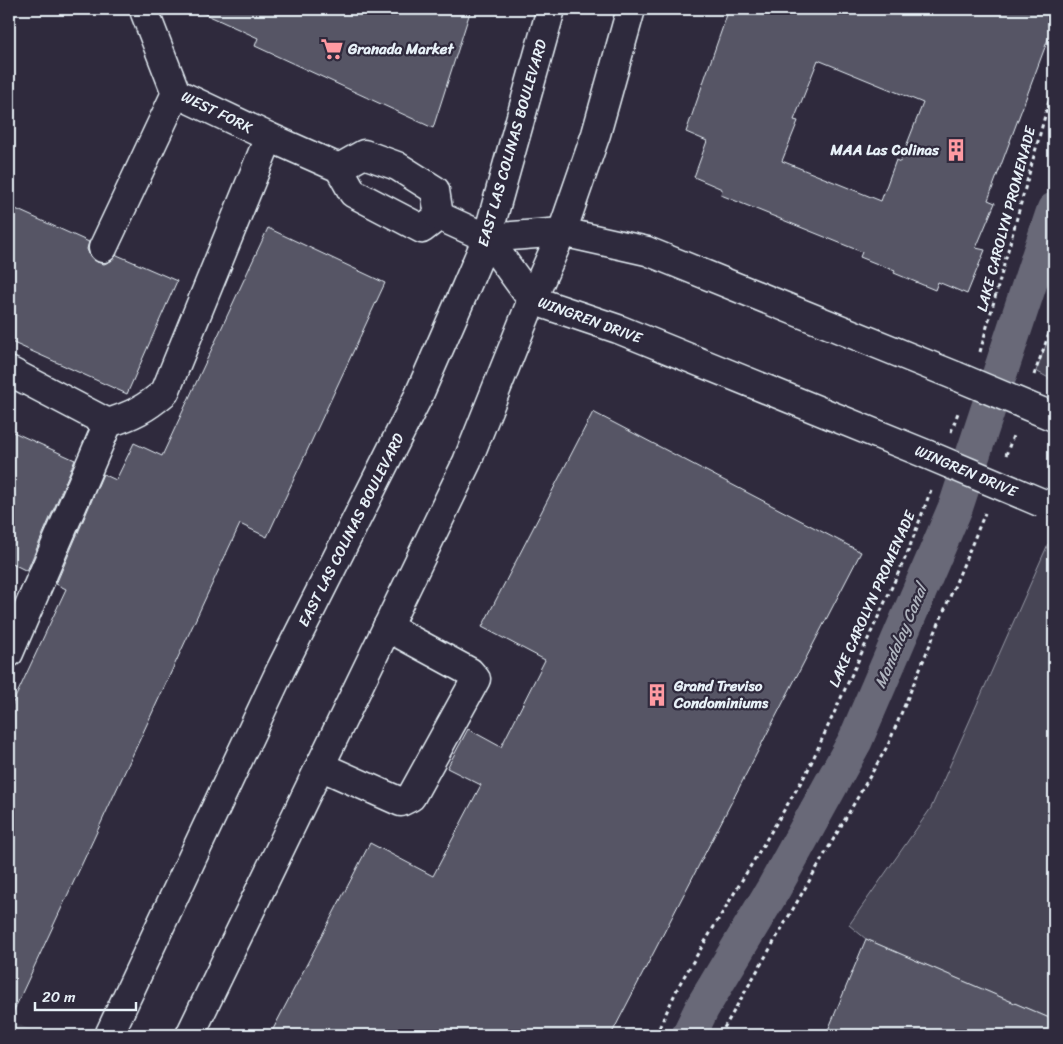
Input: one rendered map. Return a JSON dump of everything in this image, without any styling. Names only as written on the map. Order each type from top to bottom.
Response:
[{"type":"main road","name":"WEST FORK","points":[[147,9],[145,13],[176,93],[339,168]]},
{"type":"main road","name":"EAST LAS COLINAS BOULEVARD","points":[[109,1035],[281,668],[418,397],[487,238],[551,9]]},
{"type":"main road","points":[[190,1035],[467,462],[532,300],[562,232],[596,134],[631,9]]},
{"type":"main road","points":[[103,248],[176,93]]},
{"type":"main road","points":[[9,371],[108,423],[148,407],[165,392],[269,137]]},
{"type":"main road","points":[[364,154],[397,166],[435,190],[439,216],[422,229],[400,219],[353,193],[339,168],[364,154]]},
{"type":"main road","points":[[439,216],[487,238],[562,232],[647,251],[1054,417]]},
{"type":"main road","name":"WINGREN DRIVE","points":[[487,238],[532,300],[618,329],[1048,505]]},
{"type":"main road","points":[[9,653],[108,423]]},
{"type":"main road","points":[[320,766],[401,802],[410,798],[476,679],[470,672],[387,627]]},
{"type":"path","points":[[9,26],[15,10],[11,9]]},
{"type":"path","name":"LAKE CAROLYN PROMENADE","points":[[978,358],[985,339],[1054,83]]},
{"type":"path","points":[[1033,380],[1054,320]]},
{"type":"path","points":[[951,433],[961,405]]},
{"type":"path","points":[[1003,462],[1016,426]]},
{"type":"path","name":"LAKE CAROLYN PROMENADE","points":[[656,1035],[679,985],[807,772],[908,554],[931,489]]},
{"type":"path","points":[[720,1035],[888,745],[987,508]]},
{"type":"shaded area","points":[[1054,324],[1054,381],[1036,371]]},
{"type":"shaded area","points":[[1048,544],[1054,546],[1054,1020],[866,939],[849,925],[931,808]]},
{"type":"shaded area","points":[[9,1020],[42,1035],[9,1035]]},
{"type":"building","points":[[194,9],[471,9],[433,128],[255,46],[258,38]]},
{"type":"building","name":"MAA Las Colinas","points":[[729,9],[1054,9],[1054,23],[988,200],[995,203],[976,248],[985,250],[967,294],[938,282],[935,290],[860,257],[862,252],[721,195],[722,189],[694,177],[707,141],[686,132]],"holes":[[[818,60],[923,103],[900,162],[896,160],[881,201],[782,161],[798,121],[794,120]]]},
{"type":"building","points":[[9,206],[89,242],[87,249],[90,256],[97,262],[104,264],[111,261],[117,255],[177,281],[127,394],[9,341]]},
{"type":"building","points":[[268,228],[385,283],[267,537],[240,524],[9,1021],[9,711],[66,589],[56,584],[103,474],[116,480],[134,443],[162,456]]},
{"type":"building","name":"Grand Treviso Condominiums","points":[[593,412],[861,552],[611,1035],[270,1035],[370,843],[433,876],[481,785],[447,768],[468,729],[501,747],[545,660],[482,627]]},
{"type":"building","points":[[9,430],[75,460],[27,571],[9,562]]},
{"type":"building","points":[[866,939],[1054,1020],[1054,1035],[826,1035]]},
{"type":"waterway","name":"Mandalay Canal","points":[[689,1035],[702,1008],[774,888],[855,741],[956,506],[1054,210]]},
{"type":"place","name":"Granada Market","points":[[332,49]]},
{"type":"place","name":"MAA Las Colinas","points":[[956,150]]},
{"type":"place","name":"Grand Treviso Condominiums","points":[[657,695]]}]
